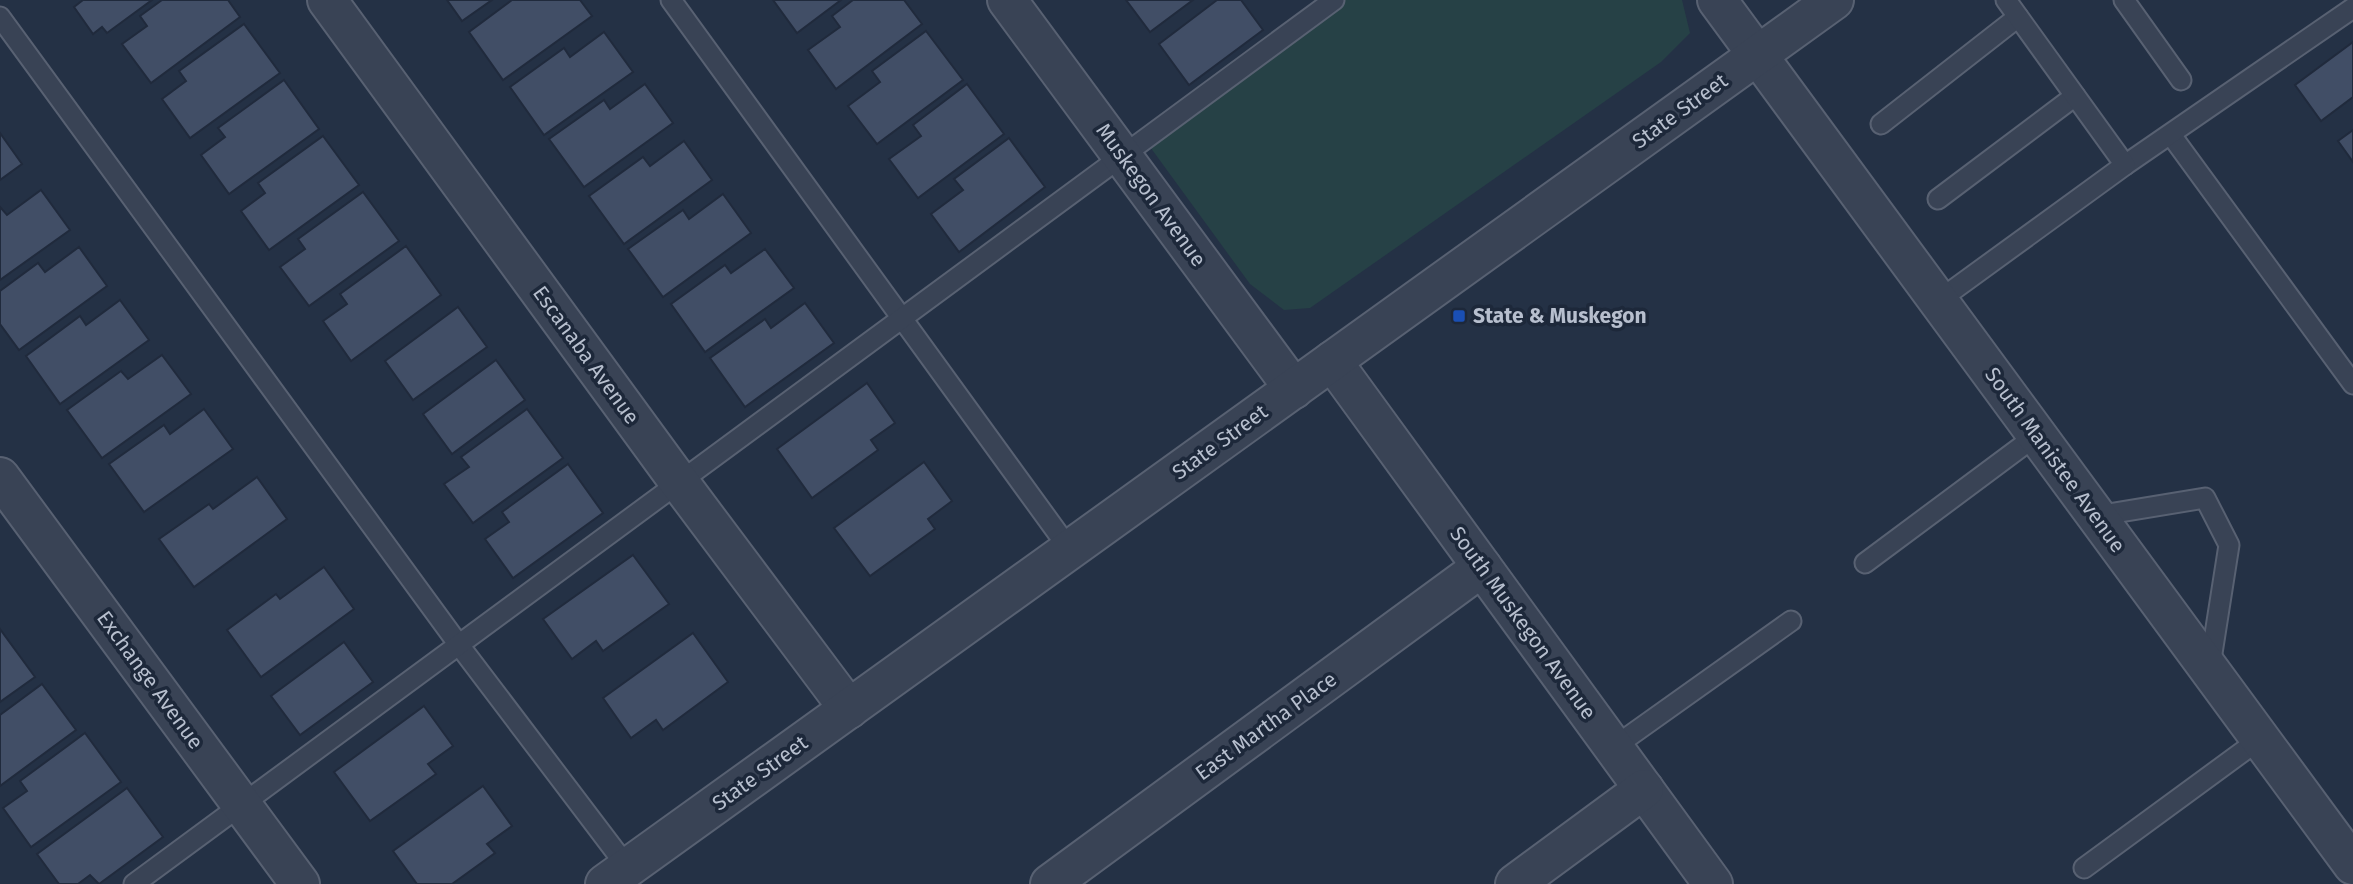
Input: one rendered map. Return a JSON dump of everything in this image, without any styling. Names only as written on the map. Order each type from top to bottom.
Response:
[{"type":"street","name":"Escanaba Avenue","points":[[327,0],[679,482],[849,709]]},
{"type":"street","name":"Muskegon Avenue","points":[[1007,0],[1294,389]]},
{"type":"street","name":"South Manistee Avenue","points":[[1717,0],[2353,865]]},
{"type":"street","name":"State Street","points":[[617,876],[1835,0]]},
{"type":"street","name":"South Muskegon Avenue","points":[[1332,361],[1713,884]]},
{"type":"street","name":"Exchange Avenue","points":[[0,477],[300,884]]},
{"type":"street","name":"East Martha Place","points":[[1050,884],[1482,568]]},
{"type":"street","points":[[1514,884],[1644,789]]},
{"type":"lane","points":[[670,0],[1070,550]]},
{"type":"lane","points":[[134,884],[1334,0]]},
{"type":"lane","points":[[2006,0],[2125,165]]},
{"type":"lane","points":[[2124,0],[2181,80]]},
{"type":"lane","points":[[1938,301],[2125,165],[2353,8]]},
{"type":"lane","points":[[0,17],[459,645],[617,876]]},
{"type":"lane","points":[[1881,124],[2018,18]]},
{"type":"lane","points":[[1938,199],[2075,96]]},
{"type":"lane","points":[[2171,135],[2353,384]]},
{"type":"lane","points":[[1865,563],[2037,436]]},
{"type":"lane","points":[[2096,516],[2205,498],[2229,545],[2210,670]]},
{"type":"lane","points":[[1614,747],[1791,621]]},
{"type":"lane","points":[[2084,868],[2260,738]]},
{"type":"green space","points":[[1338,0],[1682,0],[1690,33],[1661,62],[1310,308],[1284,310],[1250,284],[1145,140]]},
{"type":"building","points":[[83,0],[152,0],[107,33],[102,27],[93,34],[74,7]]},
{"type":"building","points":[[162,0],[228,0],[240,17],[151,83],[122,44],[147,26],[140,16]]},
{"type":"building","points":[[447,0],[492,0],[462,21]]},
{"type":"building","points":[[512,0],[580,0],[592,16],[503,80],[469,32]]},
{"type":"building","points":[[773,0],[841,0],[797,33]]},
{"type":"building","points":[[853,0],[904,0],[922,24],[836,89],[808,50],[840,27],[832,16]]},
{"type":"building","points":[[1126,0],[1193,0],[1150,32]]},
{"type":"building","points":[[1217,0],[1241,0],[1263,30],[1189,85],[1159,44]]},
{"type":"building","points":[[244,24],[280,73],[190,138],[162,99],[186,81],[179,71]]},
{"type":"building","points":[[926,31],[963,80],[877,144],[848,106],[880,82],[872,71]]},
{"type":"building","points":[[604,32],[633,72],[544,135],[510,87],[564,48],[570,57]]},
{"type":"building","points":[[2353,42],[2353,97],[2321,121],[2295,85]]},
{"type":"building","points":[[284,80],[319,129],[229,194],[201,155],[225,137],[218,128]]},
{"type":"building","points":[[645,84],[673,123],[584,187],[549,139],[604,100],[610,109]]},
{"type":"building","points":[[967,84],[1004,134],[918,198],[889,159],[921,136],[913,125]]},
{"type":"building","points":[[2353,130],[2353,162],[2338,141]]},
{"type":"building","points":[[0,133],[22,164],[0,180]]},
{"type":"building","points":[[323,136],[359,185],[269,250],[241,211],[265,193],[258,183]]},
{"type":"building","points":[[1009,138],[1045,187],[959,252],[931,214],[963,190],[954,179]]},
{"type":"building","points":[[684,141],[712,180],[624,244],[589,196],[643,157],[650,166]]},
{"type":"building","points":[[41,190],[70,230],[0,280],[0,207],[7,215]]},
{"type":"building","points":[[363,192],[399,241],[309,306],[280,267],[305,249],[298,239]]},
{"type":"building","points":[[723,194],[751,233],[663,297],[628,249],[683,210],[689,219]]},
{"type":"building","points":[[406,246],[441,295],[351,361],[323,321],[347,304],[340,294]]},
{"type":"building","points":[[79,247],[107,286],[19,350],[0,324],[0,291],[38,263],[45,272]]},
{"type":"building","points":[[765,249],[794,288],[705,352],[671,304],[725,265],[731,273]]},
{"type":"building","points":[[120,300],[149,340],[60,404],[26,356],[80,316],[86,325]]},
{"type":"building","points":[[805,303],[834,343],[745,407],[710,358],[765,319],[771,328]]},
{"type":"building","points":[[458,307],[487,347],[413,400],[385,361]]},
{"type":"building","points":[[162,355],[191,394],[102,458],[67,410],[121,371],[128,379]]},
{"type":"building","points":[[496,360],[525,400],[452,454],[423,414]]},
{"type":"building","points":[[867,383],[895,423],[871,440],[878,450],[812,498],[777,449]]},
{"type":"building","points":[[204,409],[233,449],[144,512],[109,464],[164,425],[170,434]]},
{"type":"building","points":[[527,409],[563,458],[473,523],[444,484],[469,467],[461,457]]},
{"type":"building","points":[[924,462],[952,501],[928,519],[935,529],[870,576],[834,528]]},
{"type":"building","points":[[568,464],[603,513],[513,578],[485,539],[509,522],[502,512]]},
{"type":"building","points":[[257,477],[287,519],[194,587],[159,539],[209,504],[213,509]]},
{"type":"building","points":[[633,555],[669,604],[603,651],[596,641],[572,659],[543,619]]},
{"type":"building","points":[[324,567],[354,609],[261,677],[227,630],[276,594],[280,599]]},
{"type":"building","points":[[0,629],[35,677],[0,702]]},
{"type":"building","points":[[693,633],[728,682],[663,730],[656,720],[631,738],[603,698]]},
{"type":"building","points":[[344,642],[373,682],[300,735],[271,696]]},
{"type":"building","points":[[42,684],[76,730],[0,786],[0,715]]},
{"type":"building","points":[[424,706],[453,746],[428,764],[436,774],[370,821],[334,772]]},
{"type":"building","points":[[85,733],[121,782],[31,847],[3,808],[27,791],[20,781]]},
{"type":"building","points":[[483,786],[512,826],[487,844],[495,853],[452,884],[417,884],[393,851]]},
{"type":"building","points":[[127,788],[163,837],[99,884],[90,875],[78,884],[59,884],[37,854]]},
{"type":"place","name":"State & Muskegon","points":[[1459,316]]}]
